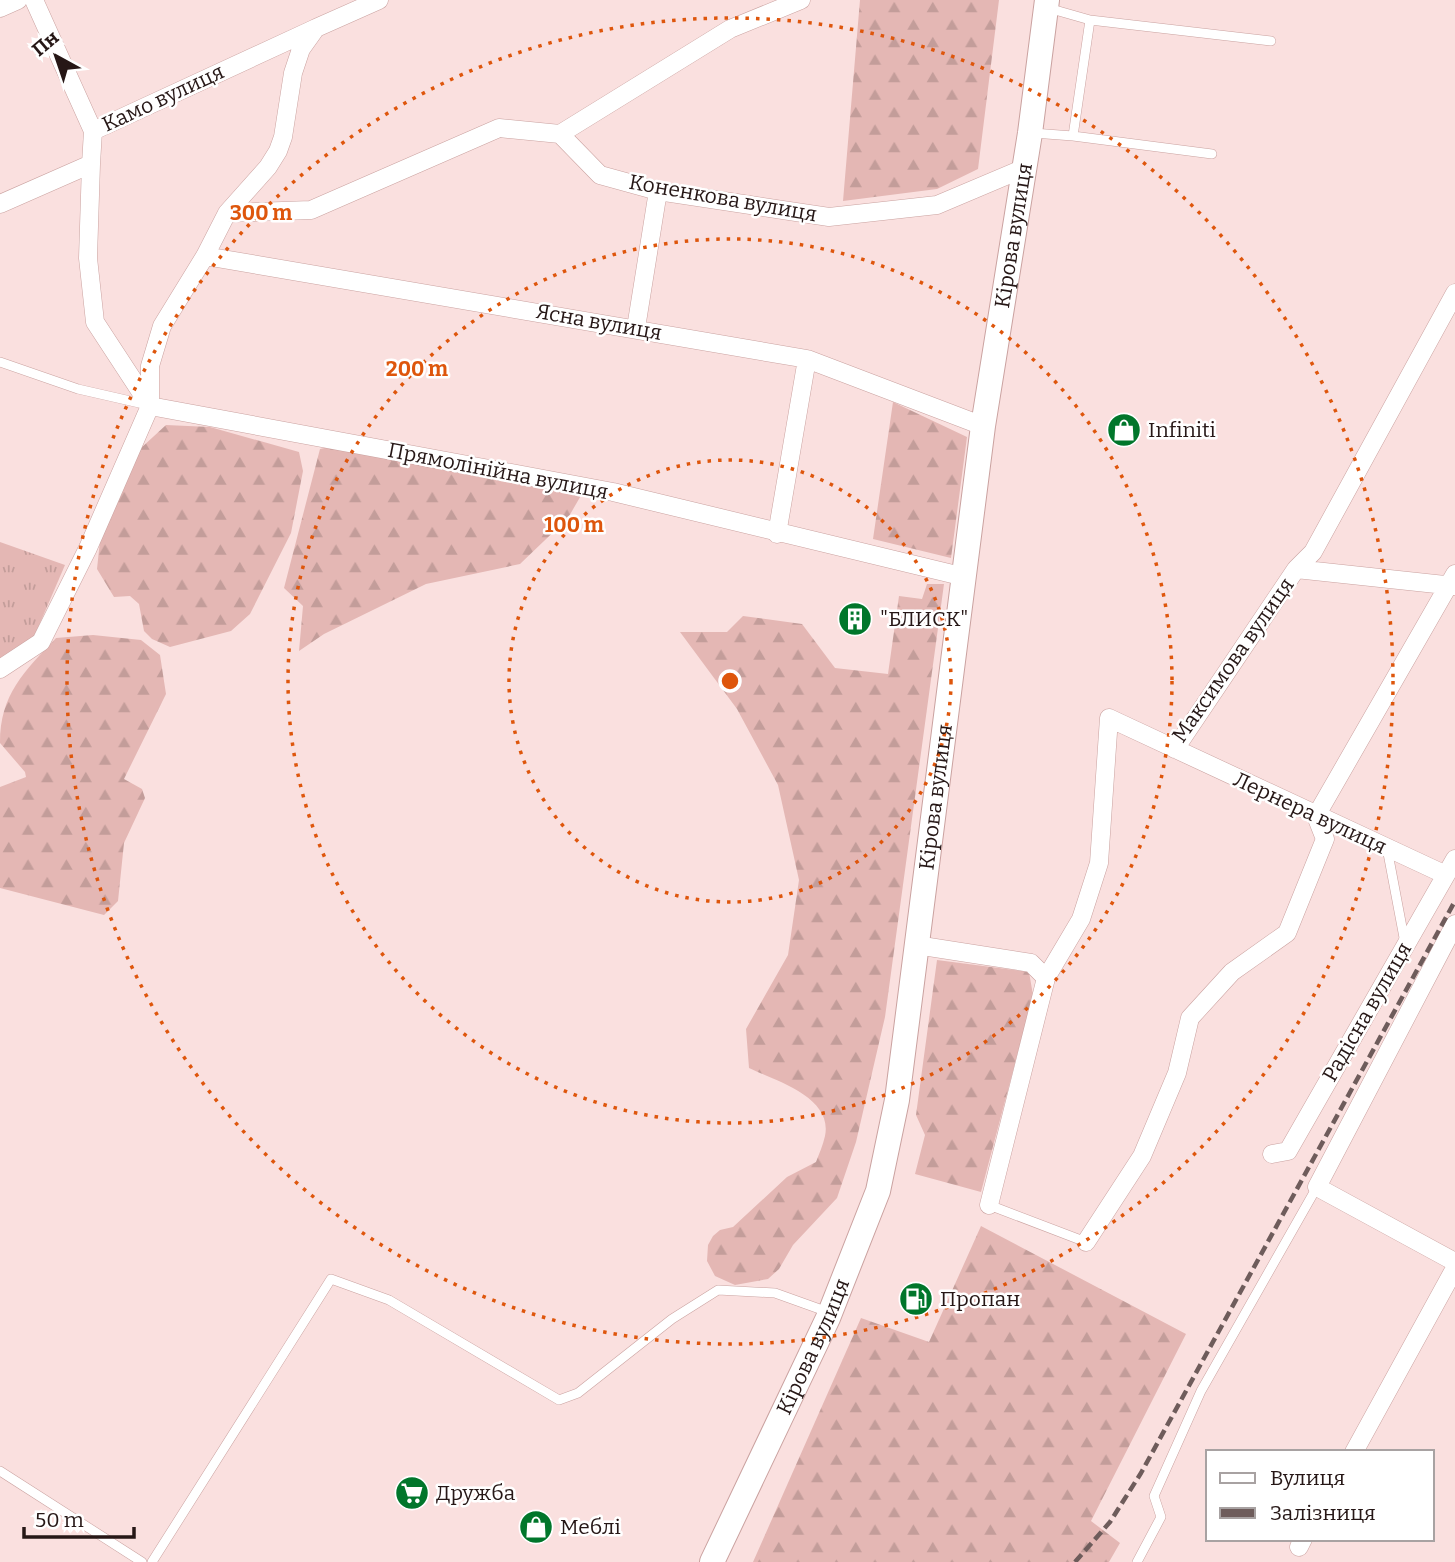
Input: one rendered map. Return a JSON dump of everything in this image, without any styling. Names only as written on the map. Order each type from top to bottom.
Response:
[{"type":"main road","name":"Кірова вулиця","points":[[712,1562],[830,1313],[878,1191],[897,1100],[983,426],[1022,169],[1030,133],[1047,4]]},
{"type":"street","points":[[0,8],[18,0]]},
{"type":"street","points":[[34,0],[93,131]]},
{"type":"street","name":"Камо вулиця","points":[[150,406],[95,322],[88,258],[93,131],[379,0]]},
{"type":"street","points":[[227,213],[311,210],[499,128],[559,134],[730,29],[801,0]]},
{"type":"street","points":[[0,669],[41,642],[88,548],[150,406],[150,366],[162,326],[205,256],[227,213],[268,167],[278,151],[283,137],[293,73],[301,49],[316,28]]},
{"type":"street","name":"Коненкова вулиця","points":[[559,134],[600,175],[658,191],[829,217],[937,205],[1022,169]]},
{"type":"street","points":[[0,204],[91,164]]},
{"type":"street","points":[[636,328],[658,191]]},
{"type":"street","name":"Ясна вулиця","points":[[205,256],[807,359],[983,426]]},
{"type":"street","name":"Максимова вулиця","points":[[989,1205],[1046,978],[1081,919],[1099,863],[1109,718],[1175,749],[1296,569],[1313,552],[1455,293]]},
{"type":"street","points":[[777,534],[807,359]]},
{"type":"street","name":"Прямолінійна вулиця","points":[[150,406],[613,492],[777,534],[965,577]]},
{"type":"street","points":[[1086,1242],[1142,1156],[1177,1073],[1190,1018],[1232,972],[1287,933],[1325,839],[1316,816],[1453,582],[1296,569]]},
{"type":"street","name":"Лернера вулиця","points":[[1175,749],[1387,848],[1451,867]]},
{"type":"street","name":"Радісна вулиця","points":[[1272,1154],[1288,1151],[1451,867]]},
{"type":"street","name":"Радісна вулиця","points":[[1317,1187],[1455,924]]},
{"type":"street","points":[[916,945],[1031,963],[1046,978]]},
{"type":"street","points":[[1317,1187],[1455,1262]]},
{"type":"street","points":[[1355,1450],[1455,1268]]},
{"type":"lane","points":[[1047,4],[1090,20],[1271,41]]},
{"type":"lane","points":[[1073,136],[1090,20]]},
{"type":"lane","points":[[1030,133],[1212,153]]},
{"type":"lane","points":[[0,362],[78,389],[150,406]]},
{"type":"lane","points":[[1387,848],[1406,946]]},
{"type":"lane","points":[[1137,1562],[1161,1517],[1154,1496],[1201,1391],[1317,1187]]},
{"type":"lane","points":[[989,1205],[1086,1242]]},
{"type":"lane","points":[[152,1562],[331,1279],[389,1300],[558,1400],[578,1393],[672,1319],[718,1290],[775,1293],[830,1313]]},
{"type":"lane","points":[[0,1471],[142,1562]]},
{"type":"green space","points":[[860,0],[999,0],[978,169],[937,189],[843,201]]},
{"type":"green space","points":[[893,402],[967,437],[951,558],[873,539]]},
{"type":"green space","points":[[166,425],[210,427],[299,452],[303,471],[291,533],[250,614],[231,631],[170,647],[152,639],[144,631],[139,604],[130,596],[114,597],[97,569],[101,531],[128,460]]},
{"type":"green space","points":[[333,446],[583,492],[568,518],[520,564],[426,584],[324,634],[299,651],[303,606],[284,588],[320,449]]},
{"type":"green space","points":[[0,542],[65,565],[34,637],[0,659]]},
{"type":"green space","points":[[927,584],[944,584],[885,1017],[856,1142],[837,1198],[793,1245],[779,1269],[768,1279],[735,1285],[715,1276],[707,1261],[708,1245],[713,1236],[720,1230],[733,1227],[787,1177],[816,1162],[825,1136],[825,1122],[812,1101],[800,1092],[749,1068],[746,1029],[788,955],[799,880],[778,785],[737,709],[680,632],[727,632],[743,616],[802,624],[835,668],[888,674],[899,596],[922,599]]},
{"type":"green space","points":[[93,635],[141,640],[160,655],[166,694],[124,779],[142,789],[145,798],[124,843],[118,901],[104,915],[0,888],[0,787],[26,777],[25,772],[0,743],[1,726],[9,697],[24,673],[56,638]]},
{"type":"green space","points":[[937,960],[1029,972],[1033,995],[981,1192],[915,1174],[925,1135],[916,1115]]},
{"type":"green space","points":[[981,1226],[1186,1334],[1091,1521],[1120,1543],[1109,1562],[753,1562],[861,1318],[929,1342]]},
{"type":"railway","points":[[1075,1562],[1110,1522],[1141,1473],[1455,901]]},
{"type":"place","name":"Infiniti","points":[[1124,430]]},
{"type":"place","name":"\"БЛИСК\"","points":[[855,619]]},
{"type":"place","name":"Пропан","points":[[916,1299]]},
{"type":"place","name":"Дружба","points":[[412,1493]]},
{"type":"place","name":"Меблі","points":[[536,1527]]}]
